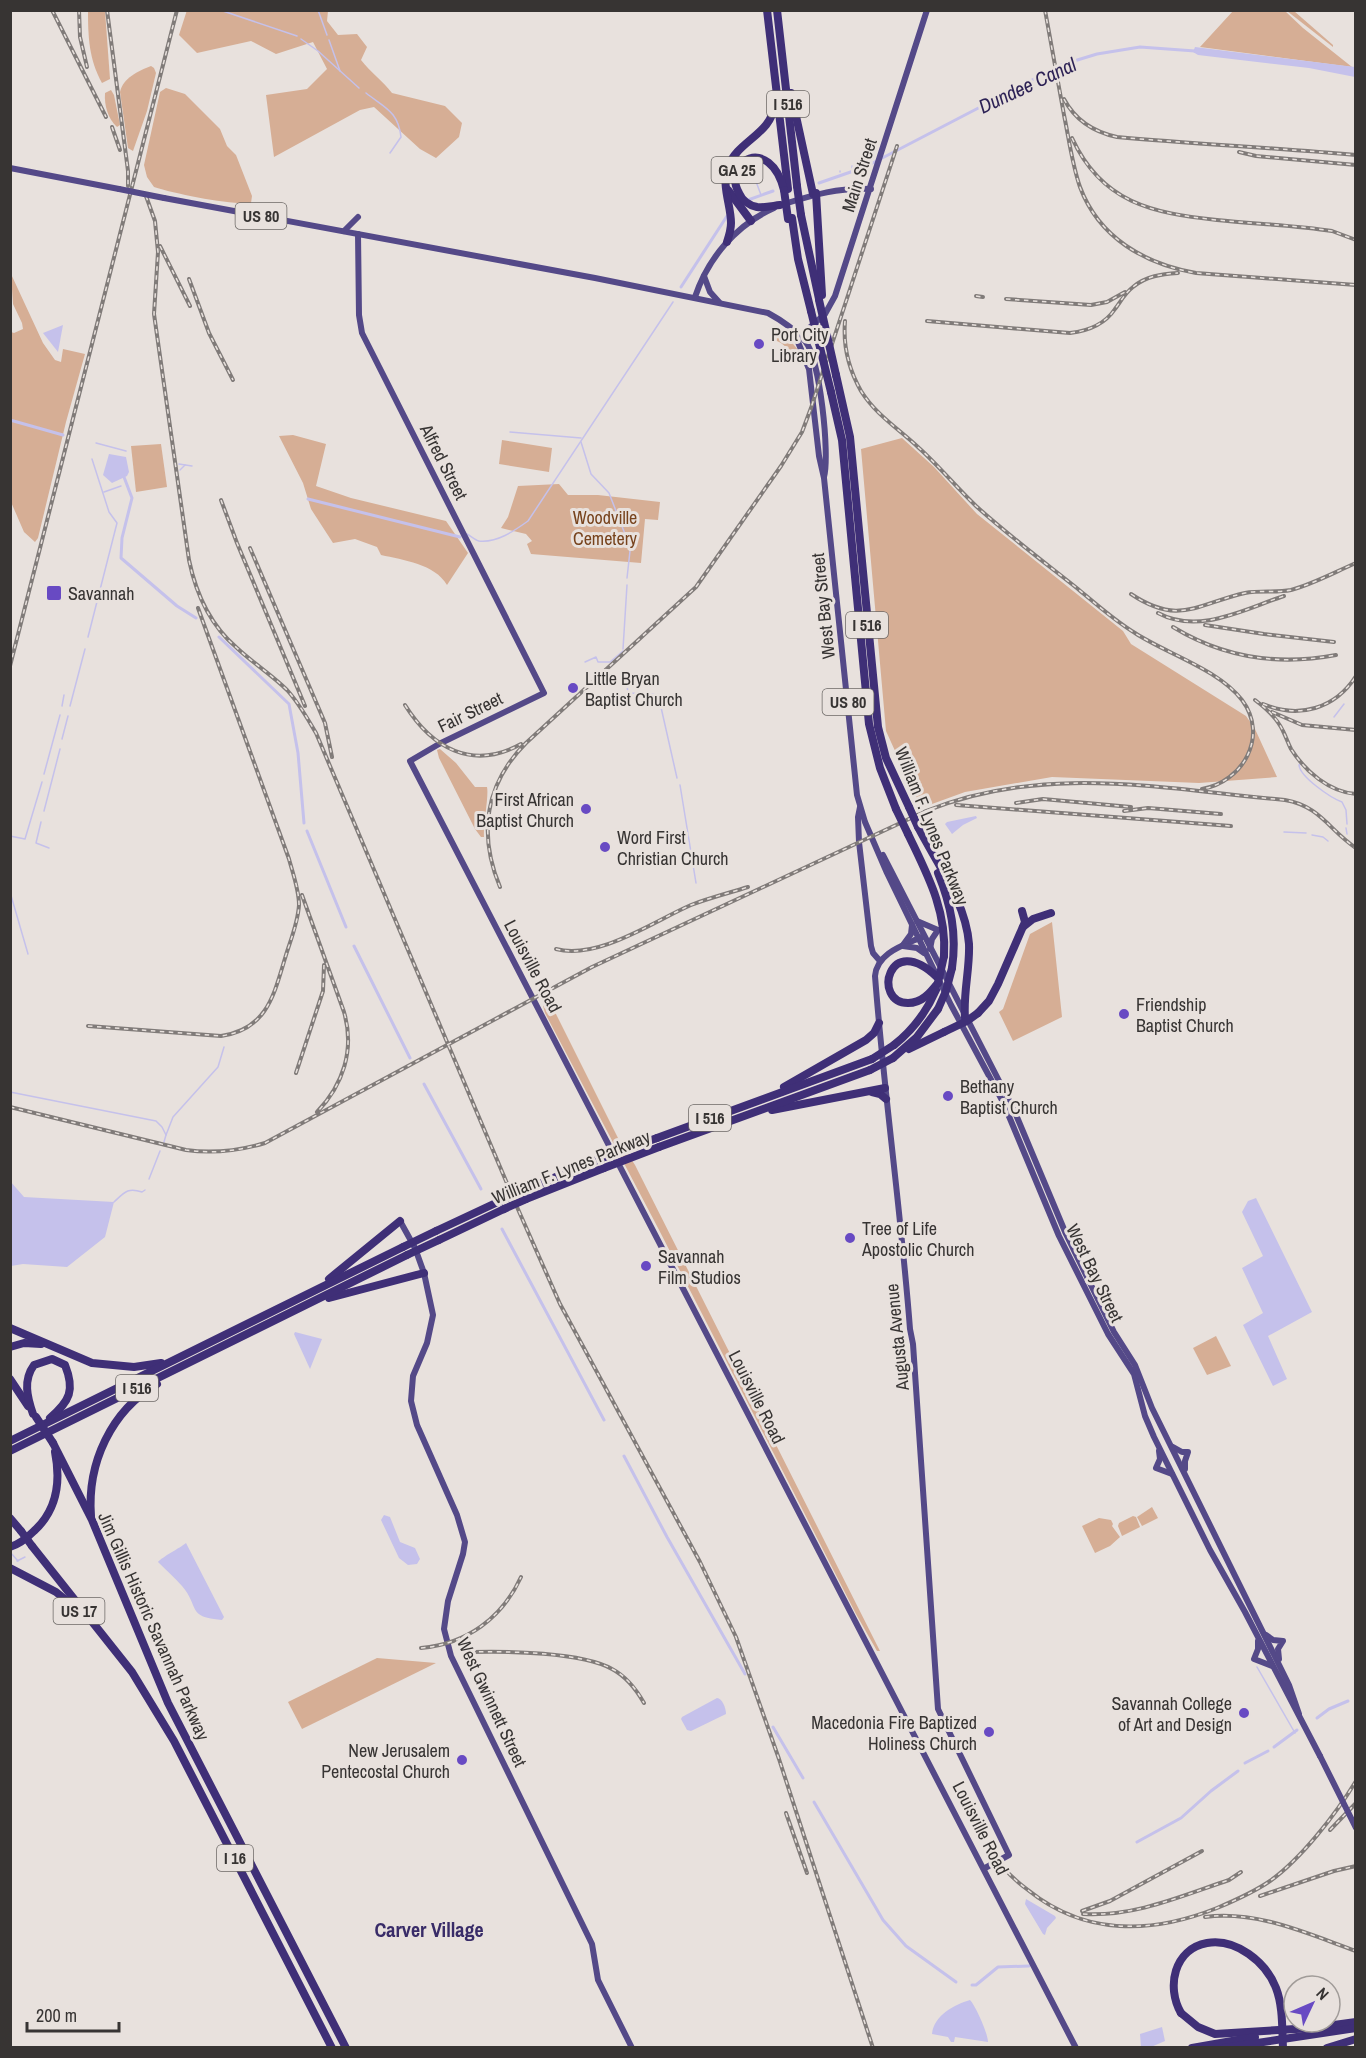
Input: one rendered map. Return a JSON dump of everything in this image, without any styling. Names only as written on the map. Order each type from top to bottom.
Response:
[{"type":"highway","name":"William F. Lynes Parkway","points":[[10,1453],[57,1431],[66,1423],[305,1306],[405,1251],[436,1231],[522,1191],[602,1158],[872,1059],[894,1045],[919,1021],[936,984],[944,956],[945,937],[941,911],[933,887],[896,809],[880,768],[869,724],[842,440],[790,218],[767,10]]},
{"type":"highway","points":[[777,10],[795,114],[816,193],[821,298]]},
{"type":"highway","name":"I 516","points":[[778,22],[801,215],[821,298]]},
{"type":"highway","points":[[727,242],[731,221],[726,183],[727,171],[734,155],[771,120],[777,91]]},
{"type":"highway","name":"GA 25","points":[[780,205],[759,207],[748,203],[741,196],[735,182],[737,169],[747,159],[755,157],[765,159],[778,173],[786,189]]},
{"type":"highway","points":[[726,183],[734,199],[753,219]]},
{"type":"highway","points":[[741,196],[753,219]]},
{"type":"highway","name":"William F. Lynes Parkway","points":[[10,1441],[187,1353],[405,1251],[439,1240],[526,1199],[604,1168],[870,1070],[896,1056],[922,1031],[938,1009],[952,968],[954,936],[951,912],[943,885],[886,758],[878,727],[850,437],[821,298]]},
{"type":"highway","points":[[918,827],[960,907],[966,925],[969,968],[964,1007],[965,1018]]},
{"type":"highway","points":[[896,1056],[967,1021],[978,1013],[998,984],[1022,928],[1025,918],[1022,911]]},
{"type":"highway","points":[[1022,928],[1033,919],[1051,913]]},
{"type":"highway","points":[[908,961],[921,964],[936,984],[924,998],[905,1003],[891,994],[888,978],[894,968],[908,961]]},
{"type":"highway","points":[[866,1040],[874,1033],[879,1023]]},
{"type":"highway","points":[[763,1098],[871,1037],[881,1038]]},
{"type":"highway","points":[[759,1112],[885,1088]]},
{"type":"highway","points":[[870,1091],[886,1099]]},
{"type":"highway","points":[[279,1310],[335,1275],[400,1221]]},
{"type":"highway","points":[[305,1306],[424,1273]]},
{"type":"highway","points":[[10,1328],[92,1363],[121,1366],[152,1365],[187,1353]]},
{"type":"highway","points":[[10,1347],[36,1343],[48,1345]]},
{"type":"highway","points":[[92,1520],[90,1505],[95,1465],[112,1426],[132,1402],[148,1389],[228,1344]]},
{"type":"highway","points":[[35,1415],[29,1401],[27,1385],[30,1370],[39,1362],[52,1359],[58,1361],[65,1365],[70,1393],[61,1409],[41,1426]]},
{"type":"highway","name":"Jim Gillis Historic Savannah Parkway","points":[[10,1379],[53,1443],[92,1520],[168,1703],[346,2048]]},
{"type":"highway","points":[[10,1547],[25,1540],[42,1525],[54,1503],[58,1480],[53,1443]]},
{"type":"highway","name":"Jim Gillis Historic Savannah Parkway","points":[[10,1518],[132,1672],[174,1741],[332,2048]]},
{"type":"highway","name":"US 17","points":[[10,1568],[35,1579],[73,1605],[120,1662],[132,1672]]},
{"type":"highway","points":[[1281,2030],[1215,2034],[1198,2027],[1181,2013],[1174,1999],[1172,1986],[1174,1974],[1183,1958],[1202,1944],[1215,1942],[1232,1946],[1254,1958],[1273,1981],[1280,2005],[1281,2030],[1282,2048]]},
{"type":"highway","points":[[1224,2048],[1356,2028]]},
{"type":"highway","points":[[1192,2048],[1282,2033]]},
{"type":"highway","points":[[1326,2048],[1356,2039]]},
{"type":"main road","name":"Main Street","points":[[799,337],[825,314],[832,303],[871,189],[927,10]]},
{"type":"main road","name":"US 80","points":[[10,168],[759,310],[777,318],[809,348]]},
{"type":"main road","name":"GA 25","points":[[780,205],[816,193],[853,188],[871,189]]},
{"type":"main road","points":[[695,297],[704,276],[727,242],[753,219],[780,205]]},
{"type":"main road","points":[[344,231],[358,217]]},
{"type":"main road","name":"Alfred Street","points":[[358,234],[359,315],[362,333],[544,693]]},
{"type":"main road","points":[[704,276],[710,292],[719,302]]},
{"type":"main road","points":[[809,348],[808,336],[813,326]]},
{"type":"main road","name":"West Bay Street","points":[[799,337],[798,342],[807,363],[814,400],[860,807],[871,836],[928,952],[1014,1110],[1066,1234],[1116,1335],[1135,1365],[1148,1400],[1173,1447],[1260,1634],[1272,1666],[1300,1716],[1356,1828]]},
{"type":"main road","name":"West Bay Street","points":[[809,348],[816,367],[819,385],[826,469],[824,478]]},
{"type":"main road","name":"Fair Street","points":[[410,761],[439,744],[544,693]]},
{"type":"main road","name":"Louisville Road","points":[[410,761],[985,1868],[1076,2048]]},
{"type":"main road","name":"Augusta Avenue","points":[[860,807],[858,824],[872,950],[880,961],[875,976],[879,1023],[920,1415],[938,1709],[1009,1855],[985,1868]]},
{"type":"main road","points":[[914,923],[938,930],[928,952],[903,946],[911,934],[914,923]]},
{"type":"main road","points":[[880,961],[888,954],[921,938]]},
{"type":"main road","name":"West Bay Street","points":[[928,952],[936,984],[1003,1102],[1033,1176],[1084,1286],[1108,1334],[1134,1374],[1145,1416],[1159,1448],[1210,1550],[1289,1685],[1300,1716]]},
{"type":"main road","name":"West Gwinnett Street","points":[[400,1221],[415,1248],[424,1273],[433,1315],[427,1343],[413,1376],[411,1401],[417,1425],[457,1515],[465,1542],[447,1601],[444,1629],[450,1651],[592,1944],[598,1980],[632,2048]]},
{"type":"main road","points":[[1173,1447],[1188,1452],[1185,1463],[1186,1475]]},
{"type":"main road","points":[[1159,1448],[1160,1459],[1156,1468],[1172,1474]]},
{"type":"main road","points":[[1272,1666],[1254,1659],[1260,1634],[1282,1641],[1278,1654],[1289,1685]]},
{"type":"green space","points":[[187,10],[328,11],[327,21],[338,35],[357,34],[367,47],[361,60],[392,93],[445,106],[462,123],[459,137],[436,158],[420,149],[374,107],[360,110],[274,157],[266,95],[307,89],[327,69],[313,42],[276,54],[251,41],[197,53],[179,35]]},
{"type":"green space","points":[[88,11],[105,11],[110,79],[102,83],[94,66],[90,48]]},
{"type":"green space","points":[[1233,11],[1285,11],[1352,67],[1200,47]]},
{"type":"green space","points":[[1287,11],[1294,11],[1333,47]]},
{"type":"green space","points":[[151,66],[156,73],[147,111],[133,151],[128,148],[120,92],[128,79]]},
{"type":"green space","points":[[166,88],[185,94],[220,129],[227,146],[236,155],[252,196],[251,203],[202,198],[154,187],[147,177],[144,165],[160,92]]},
{"type":"green space","points":[[111,90],[120,125],[117,127],[107,112],[105,102],[105,93]]},
{"type":"green space","points":[[11,274],[43,343],[55,360],[61,362],[63,349],[85,354],[38,538],[35,542],[24,532],[11,502],[11,332],[23,329],[13,304]]},
{"type":"green space","points":[[776,327],[798,350],[792,352],[771,338],[772,331]]},
{"type":"green space","points":[[293,435],[326,444],[316,486],[351,498],[446,521],[468,553],[447,585],[435,572],[408,561],[381,555],[377,547],[355,539],[333,543],[311,509],[303,483],[279,436]]},
{"type":"green space","points":[[902,438],[934,467],[977,514],[1123,631],[1131,644],[1246,716],[1255,729],[1277,777],[1199,783],[1052,777],[965,792],[921,808],[886,731],[861,449]]},
{"type":"green space","points":[[502,440],[552,448],[549,472],[499,464]]},
{"type":"green space","points":[[161,444],[167,487],[136,492],[131,446]]},
{"type":"green space","name":"Woodville Cemetery","points":[[559,484],[568,495],[598,495],[660,502],[658,520],[645,519],[641,563],[531,554],[527,544],[532,541],[526,534],[501,528],[508,517],[518,486]]},
{"type":"green space","points":[[440,749],[456,763],[475,787],[487,787],[484,837],[481,837],[475,829],[439,758],[437,750]]},
{"type":"green space","points":[[1052,922],[1062,1017],[1013,1041],[999,1012],[1003,1009],[1030,934]]},
{"type":"green space","points":[[550,1002],[619,1140],[635,1165],[880,1651],[877,1651],[856,1614],[545,1013],[543,1006]]},
{"type":"green space","points":[[1216,1336],[1231,1366],[1207,1375],[1193,1348]]},
{"type":"green space","points":[[1152,1507],[1158,1518],[1142,1526],[1137,1517]]},
{"type":"green space","points":[[1133,1516],[1136,1517],[1140,1527],[1122,1536],[1119,1523]]},
{"type":"green space","points":[[1099,1518],[1111,1520],[1112,1526],[1120,1537],[1110,1546],[1095,1553],[1082,1526]]},
{"type":"green space","points":[[377,1658],[436,1663],[302,1729],[288,1702]]},
{"type":"shaded area","points":[[1195,47],[1355,67],[1355,77],[1309,68],[1198,55],[1193,52]]},
{"type":"shaded area","points":[[63,325],[58,352],[43,333]]},
{"type":"shaded area","points":[[109,454],[126,457],[129,472],[127,476],[112,483],[103,475]]},
{"type":"shaded area","points":[[976,816],[977,818],[952,834],[945,824],[947,822]]},
{"type":"shaded area","points":[[10,1181],[24,1197],[114,1202],[105,1237],[67,1267],[23,1264],[11,1266]]},
{"type":"shaded area","points":[[1256,1198],[1312,1312],[1268,1336],[1287,1379],[1273,1386],[1243,1325],[1263,1313],[1242,1268],[1263,1256],[1242,1212],[1248,1201]]},
{"type":"shaded area","points":[[295,1332],[322,1339],[310,1369],[294,1334]]},
{"type":"shaded area","points":[[384,1515],[390,1517],[400,1542],[415,1548],[420,1559],[417,1564],[408,1565],[399,1558],[381,1520]]},
{"type":"shaded area","points":[[186,1543],[224,1617],[222,1620],[211,1619],[198,1613],[182,1586],[158,1562]]},
{"type":"shaded area","points":[[717,1698],[721,1700],[726,1714],[691,1731],[687,1730],[682,1717]]},
{"type":"shaded area","points":[[1026,1899],[1055,1916],[1056,1918],[1047,1928],[1045,1935],[1025,1904]]},
{"type":"shaded area","points":[[970,2000],[981,2020],[988,2042],[955,2037],[954,2042],[951,2042],[948,2037],[932,2034],[941,2016],[951,2008]]},
{"type":"shaded area","points":[[1162,2027],[1165,2041],[1151,2047],[1141,2047],[1140,2034]]},
{"type":"waterway","points":[[220,10],[297,36]]},
{"type":"waterway","points":[[318,10],[327,35]]},
{"type":"waterway","points":[[301,39],[318,51],[359,88]]},
{"type":"waterway","points":[[329,40],[340,71]]},
{"type":"waterway","name":"Dundee Canal","points":[[819,183],[865,167],[1061,65],[1097,54],[1140,47],[1195,51]]},
{"type":"waterway","points":[[366,93],[390,111],[397,121],[401,137],[390,153]]},
{"type":"waterway","points":[[754,171],[758,168],[759,163]]},
{"type":"waterway","points":[[754,168],[754,176],[761,195]]},
{"type":"waterway","name":"Dundee Canal","points":[[748,200],[773,191]]},
{"type":"waterway","name":"Dundee Canal","points":[[681,287],[727,216]]},
{"type":"waterway","points":[[467,534],[479,541],[492,540],[528,521],[673,302]]},
{"type":"waterway","points":[[10,420],[63,435]]},
{"type":"waterway","points":[[510,432],[581,438]]},
{"type":"waterway","points":[[581,442],[591,474],[609,493],[625,534]]},
{"type":"waterway","points":[[96,443],[126,451]]},
{"type":"waterway","points":[[88,637],[117,523],[109,512],[92,459]]},
{"type":"waterway","points":[[179,464],[192,466]]},
{"type":"waterway","points":[[180,470],[185,465]]},
{"type":"waterway","points":[[124,477],[132,498],[122,538],[121,558],[177,606],[196,618]]},
{"type":"waterway","points":[[104,492],[121,486]]},
{"type":"waterway","points":[[308,499],[460,537]]},
{"type":"waterway","points":[[627,543],[630,551],[627,578]]},
{"type":"waterway","points":[[623,649],[627,585]]},
{"type":"waterway","points":[[219,637],[289,704],[298,753],[304,823]]},
{"type":"waterway","points":[[70,706],[85,649]]},
{"type":"waterway","points":[[585,662],[596,657],[598,662],[610,662],[623,651]]},
{"type":"waterway","points":[[625,671],[628,693],[658,694],[677,778]]},
{"type":"waterway","points":[[62,706],[64,695]]},
{"type":"waterway","points":[[1334,717],[1344,704]]},
{"type":"waterway","points":[[44,774],[60,715]]},
{"type":"waterway","points":[[62,739],[68,716]]},
{"type":"waterway","points":[[44,811],[60,749]]},
{"type":"waterway","points":[[1301,764],[1299,765],[1301,770],[1310,781],[1342,802],[1346,810],[1347,824]]},
{"type":"waterway","points":[[10,836],[25,839],[42,782]]},
{"type":"waterway","points":[[680,785],[696,883]]},
{"type":"waterway","points":[[41,822],[36,843],[49,848]]},
{"type":"waterway","points":[[1346,828],[1347,834]]},
{"type":"waterway","points":[[307,831],[346,927]]},
{"type":"waterway","points":[[1284,832],[1306,833]]},
{"type":"waterway","points":[[1312,835],[1323,837],[1328,841]]},
{"type":"waterway","points":[[10,892],[28,954]]},
{"type":"waterway","points":[[354,946],[410,1058]]},
{"type":"waterway","points":[[166,1135],[173,1117],[218,1067],[224,1047]]},
{"type":"waterway","points":[[424,1084],[481,1189]]},
{"type":"waterway","points":[[10,1092],[156,1121],[166,1135],[164,1142]]},
{"type":"waterway","points":[[149,1179],[160,1151]]},
{"type":"waterway","points":[[114,1202],[126,1192],[145,1190]]},
{"type":"waterway","points":[[502,1229],[604,1420]]},
{"type":"waterway","points":[[624,1456],[745,1674]]},
{"type":"waterway","points":[[10,1552],[18,1561]]},
{"type":"waterway","points":[[17,1561],[25,1557]]},
{"type":"waterway","points":[[1257,1667],[1295,1733]]},
{"type":"waterway","points":[[1317,1718],[1329,1709],[1348,1701]]},
{"type":"waterway","points":[[773,1727],[803,1778]]},
{"type":"waterway","points":[[1274,1747],[1297,1730]]},
{"type":"waterway","points":[[1245,1763],[1268,1751]]},
{"type":"waterway","points":[[1137,1842],[1181,1818],[1238,1771]]},
{"type":"waterway","points":[[814,1802],[883,1920],[906,1946],[956,1982]]},
{"type":"waterway","points":[[972,1985],[976,1985],[998,1967],[1029,1966]]},
{"type":"railway","points":[[52,10],[106,117]]},
{"type":"railway","points":[[79,10],[80,37],[87,67]]},
{"type":"railway","points":[[107,10],[128,186]]},
{"type":"railway","points":[[10,666],[177,10]]},
{"type":"railway","points":[[1045,10],[1077,178],[1088,205],[1112,234],[1126,246],[1159,263],[1196,273],[1356,285]]},
{"type":"railway","points":[[1064,99],[1086,124],[1117,137],[1356,155]]},
{"type":"railway","points":[[112,127],[120,150]]},
{"type":"railway","points":[[1072,138],[1084,160],[1098,177],[1114,191],[1150,208],[1193,217],[1332,231],[1356,240]]},
{"type":"railway","points":[[500,887],[489,848],[489,810],[502,775],[512,759],[526,743],[696,587],[781,466],[802,432],[897,146]]},
{"type":"railway","points":[[1239,152],[1256,156],[1356,165]]},
{"type":"railway","points":[[146,196],[155,221],[158,252],[154,314],[189,560],[200,597],[212,619],[227,639],[287,690],[316,733],[560,1304],[700,1562],[736,1637],[779,1759],[873,2048]]},
{"type":"railway","points":[[160,246],[190,306]]},
{"type":"railway","points":[[927,321],[1077,332],[1096,326],[1106,319],[1128,292],[1143,280],[1178,273]]},
{"type":"railway","points":[[189,279],[209,333],[233,380]]},
{"type":"railway","points":[[1006,299],[1091,305],[1107,302],[1125,292]]},
{"type":"railway","points":[[976,296],[983,297]]},
{"type":"railway","points":[[845,321],[845,339],[850,366],[867,400],[976,506],[1120,623],[1148,641],[1220,679],[1242,700],[1250,714],[1253,728],[1248,755],[1229,777],[1217,785],[1202,789]]},
{"type":"railway","points":[[221,500],[305,706]]},
{"type":"railway","points":[[250,548],[325,723],[332,757]]},
{"type":"railway","points":[[1131,594],[1162,609],[1188,610],[1245,593],[1291,590],[1356,563]]},
{"type":"railway","points":[[1158,613],[1174,619],[1205,621],[1237,613],[1284,596]]},
{"type":"railway","points":[[88,1026],[221,1036],[237,1032],[249,1026],[267,1008],[296,924],[299,899],[289,859],[198,608]]},
{"type":"railway","points":[[1205,625],[1334,642]]},
{"type":"railway","points":[[1173,627],[1212,646],[1252,657],[1293,660],[1336,655]]},
{"type":"railway","points":[[1263,704],[1290,711],[1315,708],[1338,696],[1356,676]]},
{"type":"railway","points":[[1255,700],[1268,710],[1281,726],[1291,749],[1303,765],[1327,785],[1356,794]]},
{"type":"railway","points":[[405,705],[428,733],[455,751],[470,755],[486,755],[503,752],[521,744]]},
{"type":"railway","points":[[1272,712],[1302,725],[1356,730]]},
{"type":"railway","points":[[10,1107],[186,1150],[226,1151],[265,1143],[592,967],[926,811],[971,796],[1016,787],[1104,783],[1285,800],[1297,803],[1316,813],[1356,848]]},
{"type":"railway","points":[[1016,803],[1043,799],[1131,807]]},
{"type":"railway","points":[[956,805],[1231,826]]},
{"type":"railway","points":[[1124,811],[1148,808],[1221,814]]},
{"type":"railway","points":[[556,949],[572,951],[607,944],[691,905],[748,887]]},
{"type":"railway","points":[[302,895],[344,1012],[348,1040],[340,1079],[317,1112]]},
{"type":"railway","points":[[296,1073],[323,991],[324,965]]},
{"type":"railway","points":[[421,1648],[453,1641],[481,1626],[504,1605],[521,1577]]},
{"type":"railway","points":[[470,1652],[543,1654],[599,1663],[627,1680],[644,1703]]},
{"type":"railway","points":[[991,1851],[1012,1877],[1023,1886],[1050,1905],[1072,1916],[1096,1923],[1120,1926],[1168,1923],[1193,1917],[1245,1896],[1282,1872],[1317,1835],[1356,1781]]},
{"type":"railway","points":[[1330,1830],[1356,1803]]},
{"type":"railway","points":[[786,1813],[807,1873]]},
{"type":"railway","points":[[1082,1911],[1110,1901],[1202,1851]]},
{"type":"railway","points":[[1260,1896],[1356,1866]]},
{"type":"railway","points":[[1083,1914],[1121,1912],[1158,1904],[1229,1880],[1241,1872]]},
{"type":"railway","points":[[1205,1917],[1244,1917],[1263,1920],[1356,1951]]},
{"type":"place","name":"Port City Library","points":[[759,344]]},
{"type":"place","name":"Savannah","points":[[54,593]]},
{"type":"place","name":"Little Bryan Baptist Church","points":[[573,688]]},
{"type":"place","name":"First African Baptist Church","points":[[586,809]]},
{"type":"place","name":"Word First Christian Church","points":[[605,847]]},
{"type":"place","name":"Friendship Baptist Church","points":[[1124,1014]]},
{"type":"place","name":"Bethany Baptist Church","points":[[948,1096]]},
{"type":"place","name":"Tree of Life Apostolic Church","points":[[850,1238]]},
{"type":"place","name":"Savannah Film Studios","points":[[646,1266]]},
{"type":"place","name":"Savannah College of Art and Design","points":[[1244,1713]]},
{"type":"place","name":"Macedonia Fire Baptized Holiness Church","points":[[989,1732]]},
{"type":"place","name":"New Jerusalem Pentecostal Church","points":[[462,1760]]},
{"type":"district","name":"Carver Village","points":[[429,1929]]}]
